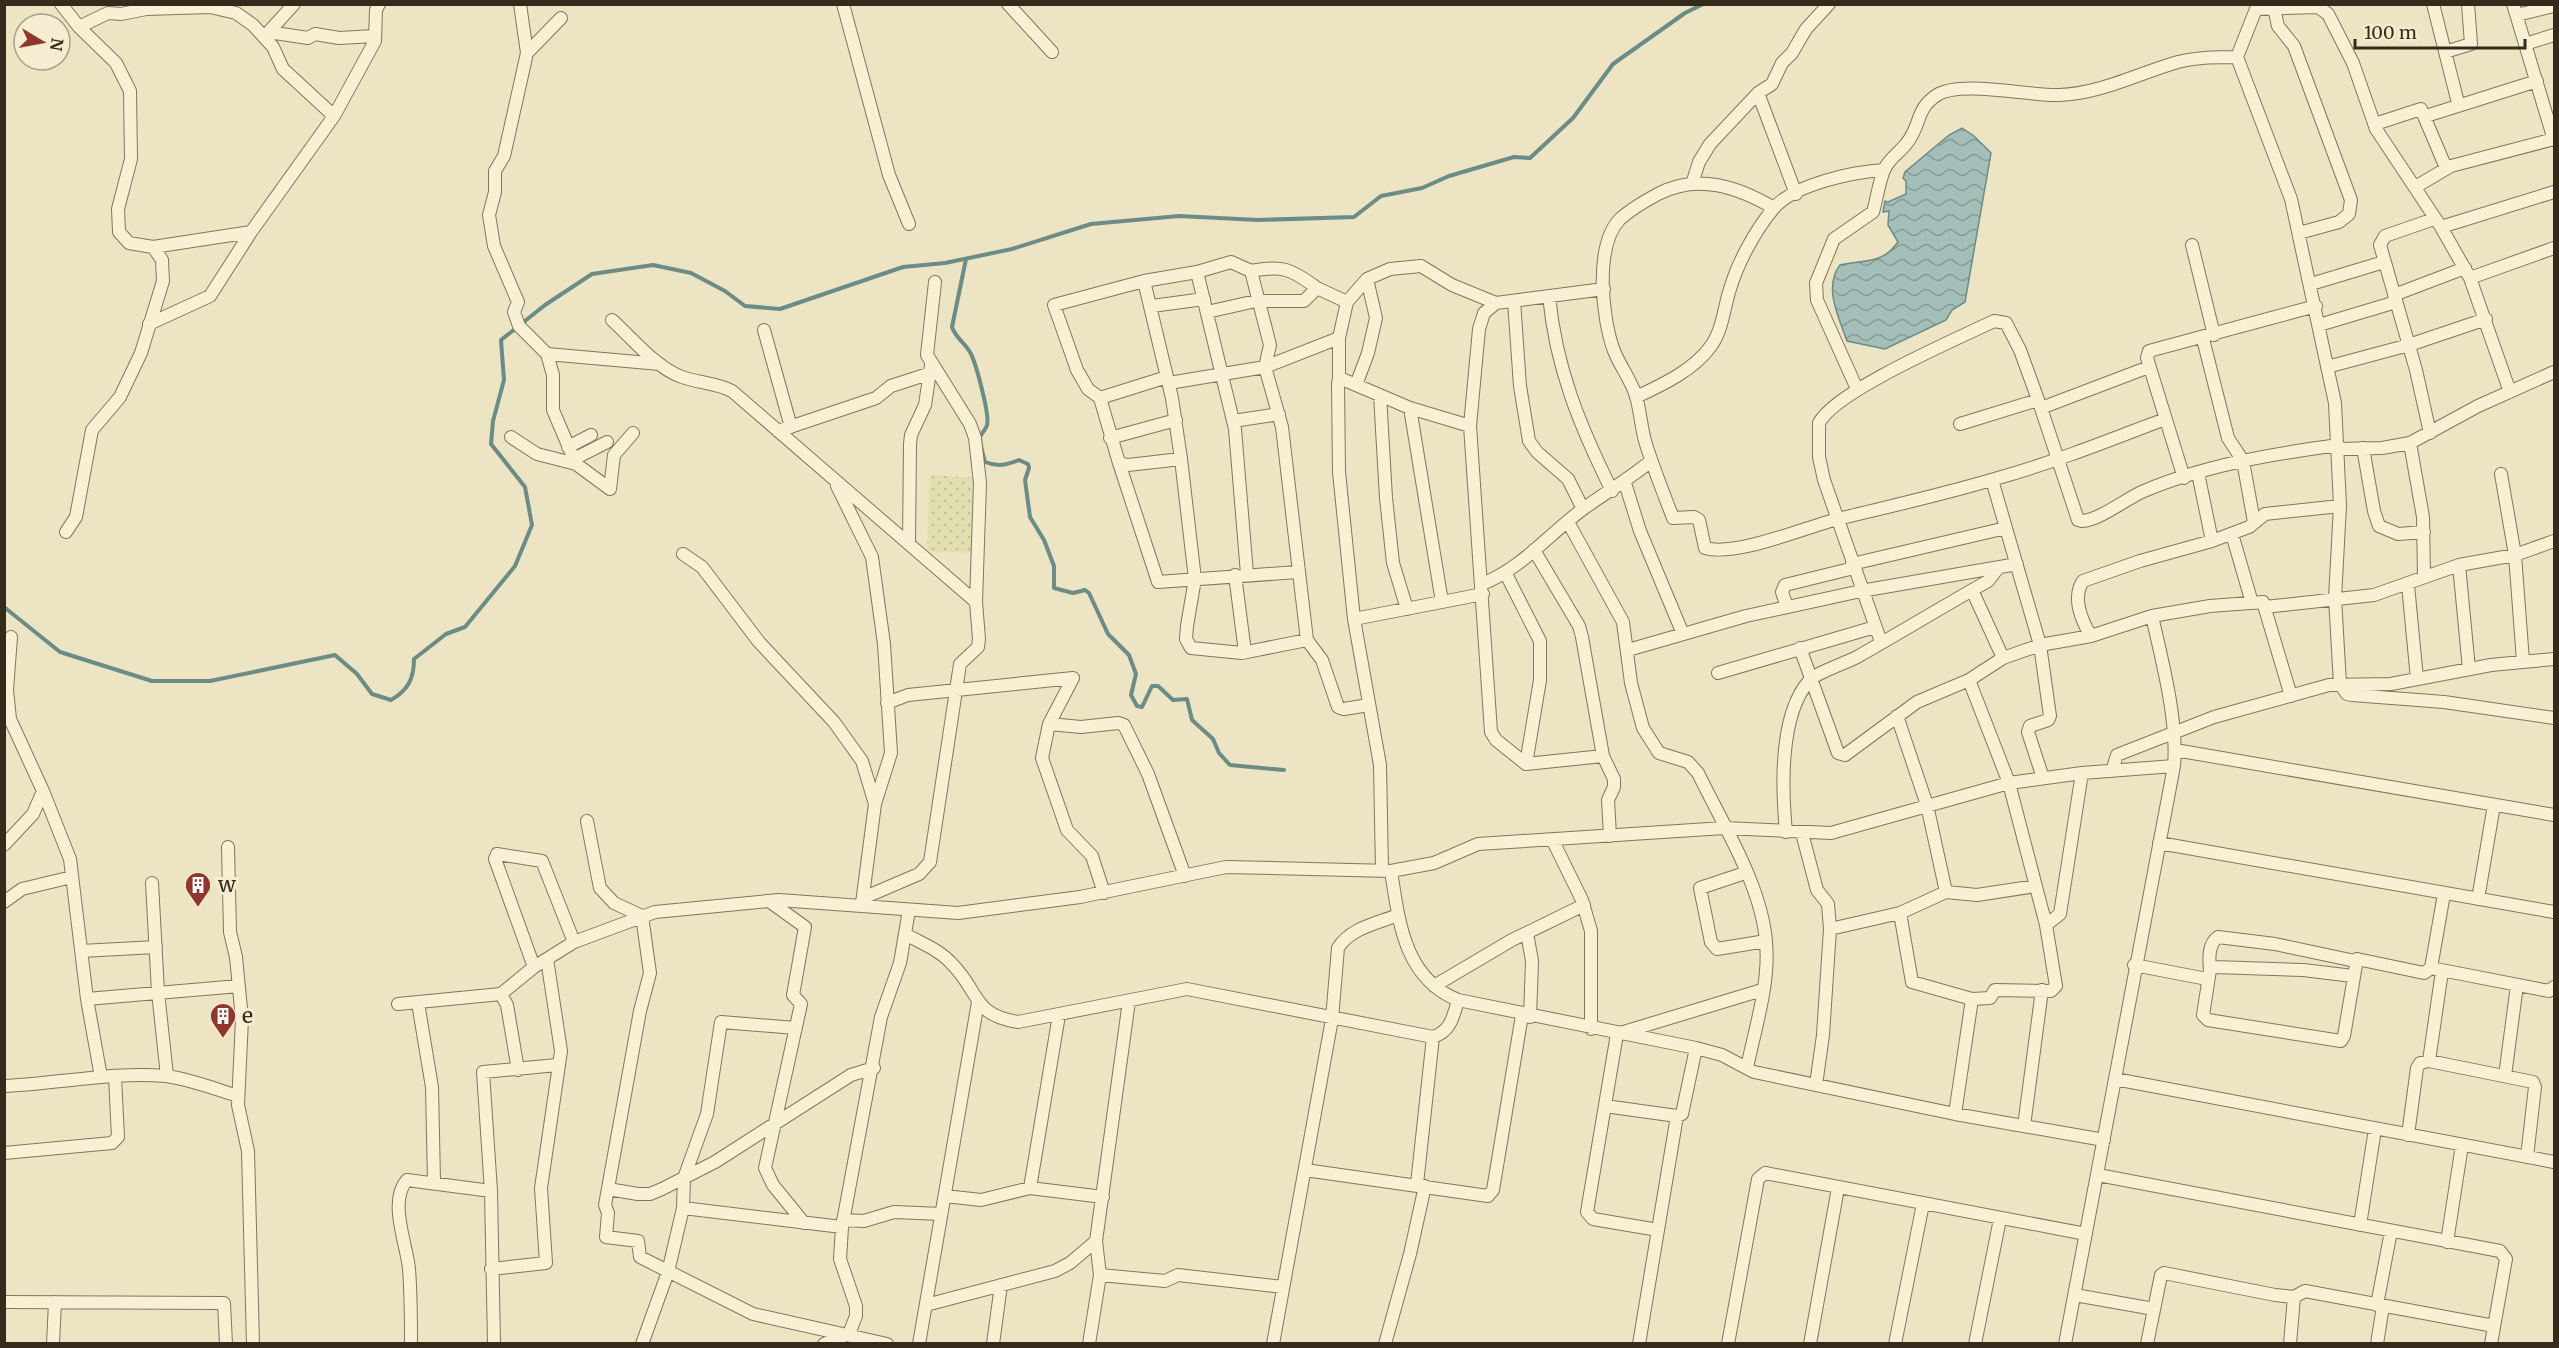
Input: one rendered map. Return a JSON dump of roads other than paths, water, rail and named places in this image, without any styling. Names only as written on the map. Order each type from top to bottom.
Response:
[{"type":"street","points":[[61,4],[79,27],[116,63],[130,91],[131,159],[118,209],[119,232],[129,243],[157,246],[251,232]]},
{"type":"street","points":[[264,37],[294,4]]},
{"type":"street","points":[[149,324],[210,296],[251,232],[334,116],[375,41],[376,10],[379,4]]},
{"type":"street","points":[[520,4],[527,53],[504,156],[495,171],[495,192],[489,215],[494,246],[518,302],[514,312],[519,326],[548,354],[553,375],[553,410],[575,462]]},
{"type":"street","points":[[843,4],[889,175],[909,224]]},
{"type":"street","points":[[1008,4],[1052,52]]},
{"type":"street","points":[[1692,184],[1710,144],[1758,93],[1772,84],[1782,63],[1792,53],[1806,29],[1829,4]]},
{"type":"street","points":[[2433,4],[2458,104]]},
{"type":"street","points":[[2445,52],[2471,44],[2468,4]]},
{"type":"street","points":[[79,27],[108,12],[121,14],[147,7],[210,6],[236,13],[273,47],[283,69],[334,116]]},
{"type":"street","points":[[2415,187],[2446,168],[2554,139],[2552,121],[2515,10],[2554,6]]},
{"type":"street","points":[[2510,392],[2468,273],[2415,187],[2386,147],[2349,55],[2324,9],[2258,7],[2237,57],[2291,199],[2316,306],[2335,403],[2339,447],[2340,506],[2335,598],[2340,684],[2347,694],[2445,702],[2554,718]]},
{"type":"street","points":[[2274,8],[2278,26],[2294,46],[2351,200],[2349,214],[2339,222],[2299,233]]},
{"type":"street","points":[[527,53],[561,18]]},
{"type":"street","points":[[264,37],[275,33],[308,38],[315,34],[339,38],[375,36]]},
{"type":"street","points":[[2525,44],[2554,35]]},
{"type":"street","points":[[1857,389],[1817,300],[1815,283],[1834,239],[1873,212],[1884,170],[1893,156],[1907,144],[1915,130],[1920,111],[1935,97],[1947,90],[1987,89],[2023,95],[2061,95],[2101,88],[2180,61],[2206,57],[2237,57]]},
{"type":"street","points":[[2426,116],[2458,104],[2537,81]]},
{"type":"street","points":[[1758,93],[1796,194]]},
{"type":"street","points":[[2375,124],[2419,109],[2426,116],[2446,168]]},
{"type":"street","points":[[1636,397],[1672,380],[1711,346],[1724,314],[1737,270],[1774,208],[1796,194],[1846,175],[1884,170]]},
{"type":"street","points":[[1774,208],[1752,195],[1726,185],[1692,184],[1667,189],[1620,219],[1606,247],[1605,324],[1615,354],[1636,397],[1651,461],[1673,518],[1694,517],[1700,520],[1704,545],[1709,549],[1734,548],[1777,538],[1838,519],[1992,480],[2056,460],[2165,419]]},
{"type":"street","points":[[2430,433],[2409,345],[2380,244],[2385,236],[2554,192]]},
{"type":"street","points":[[2192,245],[2228,438],[2243,461],[2254,522]]},
{"type":"street","points":[[66,532],[76,518],[92,430],[120,397],[141,353],[163,281],[162,260],[157,246]]},
{"type":"street","points":[[2319,325],[2468,273],[2554,248]]},
{"type":"street","points":[[1298,572],[1158,582],[1110,438],[1101,398],[1088,388],[1077,370],[1054,305],[1144,281],[1197,272],[1231,262],[1251,271],[1267,268],[1293,270],[1317,288],[1347,302]]},
{"type":"street","points":[[2311,284],[2384,262]]},
{"type":"street","points":[[1604,289],[1496,303],[1452,285],[1421,266],[1390,269],[1367,279],[1347,302],[1339,338],[1339,472],[1353,619],[1381,771],[1387,871],[1404,943],[1411,958],[1442,994],[1458,1000],[1526,1016],[1696,1048],[1722,1055],[1754,1072],[1955,1114],[2104,1140]]},
{"type":"street","points":[[1251,271],[1256,301],[1270,345],[1264,367],[1279,414],[1307,640],[1322,660],[1338,707],[1344,709],[1369,705]]},
{"type":"street","points":[[1197,272],[1233,421],[1245,652]]},
{"type":"street","points":[[1356,385],[1368,353],[1376,318],[1367,279]]},
{"type":"street","points":[[1144,281],[1152,306],[1168,380],[1181,459],[1195,579],[1186,639],[1191,648],[1245,652],[1307,640]]},
{"type":"street","points":[[909,544],[910,444],[911,435],[925,405],[930,370],[927,355],[935,282]]},
{"type":"street","points":[[1207,312],[1256,301],[1304,301],[1317,288]]},
{"type":"street","points":[[1549,296],[1553,336],[1560,365],[1580,424],[1612,491]]},
{"type":"street","points":[[1152,306],[1204,299]]},
{"type":"street","points":[[1514,301],[1520,386],[1529,441],[1537,452],[1568,480],[1583,509]]},
{"type":"street","points":[[1496,303],[1484,313],[1479,329],[1470,426],[1483,589],[1491,732],[1496,740],[1526,764],[1603,756]]},
{"type":"street","points":[[2184,478],[2149,367],[2147,358],[2149,351],[2209,337],[2316,306]]},
{"type":"street","points":[[2327,367],[2409,345],[2486,319]]},
{"type":"street","points":[[612,320],[662,364],[683,377],[719,384],[785,429],[834,479],[976,602]]},
{"type":"street","points":[[1881,642],[1861,591],[1824,480],[1819,457],[1819,423],[1835,404],[1857,389],[2000,320],[2006,323],[2020,350],[2040,404],[2056,460],[2078,520],[2082,521],[2144,490],[2243,461],[2269,455],[2339,447],[2363,448],[2410,442],[2554,372]]},
{"type":"street","points":[[764,330],[785,429]]},
{"type":"street","points":[[1101,398],[1168,380],[1264,367],[1339,338]]},
{"type":"street","points":[[548,354],[662,364]]},
{"type":"street","points":[[1960,423],[2040,404],[2149,367]]},
{"type":"street","points":[[785,429],[876,398],[891,386],[930,370]]},
{"type":"street","points":[[862,902],[919,874],[930,862],[960,664],[978,647],[976,602],[980,483],[975,438],[965,414],[930,370]]},
{"type":"street","points":[[1339,380],[1410,408],[1470,426]]},
{"type":"street","points":[[1380,395],[1386,498],[1393,563],[1407,609]]},
{"type":"street","points":[[1410,408],[1442,602]]},
{"type":"street","points":[[1233,421],[1279,414]]},
{"type":"street","points":[[1110,438],[1176,420]]},
{"type":"street","points":[[511,437],[537,454],[575,462],[610,489],[614,455],[633,433]]},
{"type":"street","points":[[568,447],[591,435]]},
{"type":"street","points":[[575,462],[607,442]]},
{"type":"street","points":[[2410,442],[2424,532],[2424,577]]},
{"type":"street","points":[[2363,448],[2374,512],[2379,526],[2398,534],[2424,532]]},
{"type":"street","points":[[1119,463],[1128,465],[1181,459]]},
{"type":"street","points":[[1353,619],[1442,602],[1483,589],[1583,509],[1625,483],[1651,461]]},
{"type":"street","points":[[2198,473],[2212,542]]},
{"type":"street","points":[[2501,474],[2515,555],[2523,661]]},
{"type":"street","points":[[834,479],[872,557],[884,644],[891,753],[875,804],[862,902]]},
{"type":"street","points":[[1992,480],[2040,645],[2050,716],[2048,720],[2030,726],[2028,732],[2043,778]]},
{"type":"street","points":[[1625,483],[1640,531],[1683,634]]},
{"type":"street","points":[[2091,636],[2081,615],[2077,595],[2083,580],[2212,542],[2275,512],[2340,506]]},
{"type":"street","points":[[1568,522],[1623,622],[1637,706],[1643,728],[1652,746],[1659,753],[1688,762],[1698,773],[1762,915],[1766,941],[1762,990],[1748,1068]]},
{"type":"street","points":[[1787,607],[1782,591],[1785,585],[2007,528]]},
{"type":"street","points":[[2232,534],[2252,603]]},
{"type":"street","points":[[2265,607],[2374,595],[2408,585],[2459,565],[2515,555],[2554,540]]},
{"type":"street","points":[[1534,550],[1579,626],[1603,756],[1614,779],[1614,787],[1608,800],[1610,836]]},
{"type":"street","points":[[683,554],[702,567],[759,642],[834,722],[862,761],[875,804]]},
{"type":"street","points":[[1628,650],[1787,607],[1861,591],[2017,564]]},
{"type":"street","points":[[2459,565],[2469,669]]},
{"type":"street","points":[[1786,832],[1783,782],[1789,733],[1794,708],[1809,679],[1836,668],[1988,581],[1998,568]]},
{"type":"street","points":[[1505,572],[1540,641],[1540,680],[1526,764]]},
{"type":"street","points":[[2408,585],[2417,679]]},
{"type":"street","points":[[1972,590],[2003,658]]},
{"type":"street","points":[[1800,648],[1809,679],[1838,753],[1841,754],[1845,754],[1927,697],[1969,680],[2003,658],[2040,645],[2091,636],[2151,616],[2263,602],[2291,696]]},
{"type":"street","points":[[2065,1344],[2098,1175],[2134,965],[2174,766],[2175,750],[2164,670],[2151,616]]},
{"type":"street","points":[[1718,673],[1875,627]]},
{"type":"street","points":[[11,637],[7,690],[10,719],[65,844],[72,877],[87,999],[101,1077]]},
{"type":"street","points":[[2112,771],[2117,755],[2214,717],[2291,696],[2340,684],[2391,684],[2469,669],[2554,659]]},
{"type":"street","points":[[887,704],[908,695],[1071,676],[1073,682],[1060,700],[1049,724],[1043,748],[1044,765],[1067,830],[1092,856],[1104,893]]},
{"type":"street","points":[[1900,913],[1912,982],[1972,999],[1990,998],[1995,990],[2052,991],[2056,986],[2046,925],[2008,783],[1969,680]]},
{"type":"street","points":[[1897,716],[1928,806],[1946,892]]},
{"type":"street","points":[[1049,724],[1081,728],[1118,723],[1124,725],[1148,774],[1185,876]]},
{"type":"street","points":[[2175,750],[2554,815]]},
{"type":"street","points":[[398,1004],[418,1004],[501,994],[534,967],[574,942],[642,916],[769,900],[862,902],[909,910],[958,913],[1104,893],[1239,867],[1387,871],[1434,863],[1478,844],[1553,841],[1724,828],[1831,833],[2008,783],[2082,773],[2174,766]]},
{"type":"street","points":[[2046,925],[2060,914],[2082,773]]},
{"type":"street","points":[[4,845],[33,814],[43,791]]},
{"type":"street","points":[[2478,899],[2494,805]]},
{"type":"street","points":[[587,821],[600,888],[614,903],[642,916]]},
{"type":"street","points":[[1802,833],[1817,890],[1828,904],[1830,928],[1824,1023],[1816,1085]]},
{"type":"street","points":[[1553,841],[1584,905],[1591,931],[1591,1029]]},
{"type":"street","points":[[2159,843],[2554,912]]},
{"type":"street","points":[[228,848],[230,932],[239,986],[242,1037],[238,1096],[248,1151],[253,1344]]},
{"type":"street","points":[[534,967],[495,859],[497,855],[542,861],[574,942]]},
{"type":"street","points":[[1745,873],[1700,888],[1711,942],[1717,950],[1766,941]]},
{"type":"street","points":[[4,902],[22,889],[72,877]]},
{"type":"street","points":[[152,883],[158,992],[168,1076]]},
{"type":"street","points":[[1830,928],[1900,913],[1946,892],[1977,895],[2036,886]]},
{"type":"street","points":[[2429,1061],[2444,894]]},
{"type":"street","points":[[769,900],[805,927],[793,995],[801,1004],[765,1168],[767,1175],[804,1223]]},
{"type":"street","points":[[1434,986],[1527,933],[1584,905]]},
{"type":"street","points":[[824,1344],[849,1334],[856,1316],[856,1306],[840,1259],[843,1224],[874,1068],[881,1017],[898,972],[909,910]]},
{"type":"street","points":[[1273,1344],[1332,1019],[1338,948],[1343,940],[1357,931],[1398,915]]},
{"type":"street","points":[[642,916],[650,973],[640,1011],[605,1206],[608,1213],[606,1237],[638,1241],[640,1257],[753,1314],[887,1344]]},
{"type":"street","points":[[1305,1170],[1488,1196],[1493,1190],[1526,1016],[1532,961],[1527,933]]},
{"type":"street","points":[[905,934],[943,955],[954,965],[987,1013],[998,1019],[1018,1022],[1187,989],[1332,1019],[1433,1036],[1445,1031],[1451,1023],[1458,1000]]},
{"type":"street","points":[[2355,961],[2344,1036],[2341,1041],[2204,1018],[2211,948],[2213,941],[2218,937],[2275,944],[2355,961],[2360,958],[2424,973],[2436,970],[2549,992],[2554,987]]},
{"type":"street","points":[[81,951],[156,947]]},
{"type":"street","points":[[491,1269],[546,1263],[541,1188],[557,1065],[561,1050],[547,959]]},
{"type":"street","points":[[2134,965],[2208,974]]},
{"type":"street","points":[[2208,974],[2214,967],[2293,970],[2353,976]]},
{"type":"street","points":[[87,999],[239,986]]},
{"type":"street","points":[[2505,1076],[2517,986]]},
{"type":"street","points":[[1617,1034],[1762,990]]},
{"type":"street","points":[[2024,1126],[2042,990]]},
{"type":"street","points":[[501,994],[507,1005],[518,1070]]},
{"type":"street","points":[[1955,1114],[1972,999]]},
{"type":"street","points":[[1089,1344],[1100,1275],[1096,1241],[1129,1001]]},
{"type":"street","points":[[920,1344],[978,1002]]},
{"type":"street","points":[[418,1004],[432,1087],[434,1182]]},
{"type":"street","points":[[1030,1188],[1059,1015]]},
{"type":"street","points":[[642,1344],[668,1272],[683,1208],[684,1178],[707,1114],[721,1022],[796,1028]]},
{"type":"street","points":[[1617,1034],[1587,1212],[1593,1219],[1658,1230]]},
{"type":"street","points":[[1385,1344],[1410,1254],[1421,1185],[1433,1036]]},
{"type":"street","points":[[1605,1106],[1677,1116],[1682,1114],[1696,1048]]},
{"type":"street","points":[[2408,1135],[2417,1068],[2420,1063],[2429,1061],[2528,1080],[2535,1087],[2527,1157]]},
{"type":"street","points":[[494,1344],[491,1191],[483,1072],[557,1065]]},
{"type":"street","points":[[608,1189],[650,1194],[714,1162],[851,1075],[874,1068]]},
{"type":"street","points":[[4,1086],[86,1081],[101,1077],[168,1076],[238,1096]]},
{"type":"street","points":[[4,1154],[112,1143],[118,1137],[115,1077]]},
{"type":"street","points":[[2115,1079],[2554,1162]]},
{"type":"street","points":[[1639,1344],[1677,1116]]},
{"type":"street","points":[[2360,1225],[2375,1129]]},
{"type":"street","points":[[2447,1242],[2462,1145]]},
{"type":"street","points":[[1728,1344],[1758,1179],[1766,1173],[2086,1234]]},
{"type":"street","points":[[2098,1175],[2505,1254],[2492,1344]]},
{"type":"street","points":[[411,1344],[409,1268],[400,1224],[400,1193],[408,1180],[491,1191]]},
{"type":"street","points":[[945,1196],[981,1200],[1030,1188],[1103,1197]]},
{"type":"street","points":[[1810,1344],[1838,1188]]},
{"type":"street","points":[[1895,1344],[1923,1204]]},
{"type":"street","points":[[683,1208],[804,1223],[843,1224],[864,1221],[894,1212],[941,1214]]},
{"type":"street","points":[[1975,1344],[2000,1219]]},
{"type":"street","points":[[2377,1344],[2380,1305],[2391,1231]]},
{"type":"street","points":[[926,1305],[1055,1271],[1070,1263],[1096,1241]]},
{"type":"street","points":[[2147,1344],[2161,1275],[2164,1273],[2294,1298],[2305,1291],[2494,1326]]},
{"type":"street","points":[[1100,1275],[1165,1281],[1178,1275],[1284,1287]]},
{"type":"street","points":[[993,1344],[1001,1286]]},
{"type":"street","points":[[2074,1295],[2154,1309]]},
{"type":"street","points":[[2289,1344],[2294,1298]]},
{"type":"street","points":[[4,1302],[224,1303],[226,1344]]},
{"type":"street","points":[[53,1344],[55,1302]]},
{"type":"water","points":[[1962,128],[1991,153],[1965,302],[1952,310],[1946,320],[1885,349],[1847,341],[1834,303],[1835,274],[1840,265],[1879,258],[1892,249],[1898,242],[1888,225],[1889,211],[1883,212],[1885,201],[1888,202],[1906,194],[1906,181],[1903,178],[1905,172],[1949,135]]},
{"type":"waterway","points":[[4,607],[60,652],[152,681],[210,681],[335,655],[357,674],[372,694],[391,700],[409,683],[414,659],[446,634],[465,627],[515,566],[532,525],[525,487],[491,444],[493,421],[504,380],[501,340],[545,305],[592,274],[653,265],[691,273],[725,291],[745,306],[780,309],[903,267],[945,263],[1012,249],[1091,224],[1179,216],[1258,220],[1354,217],[1381,196],[1422,188],[1449,176],[1514,157],[1530,158],[1573,118],[1613,64],[1685,13],[1703,4]]},
{"type":"waterway","points":[[966,259],[952,327],[971,354],[982,390],[987,419],[980,437],[983,456],[985,462],[998,465],[1019,460],[1028,464],[1025,480],[1030,517],[1044,540],[1054,566],[1054,588],[1073,593],[1085,590],[1089,593],[1108,634],[1129,655],[1136,674],[1131,695],[1137,706],[1142,707],[1152,686],[1158,686],[1173,700],[1187,699],[1192,720],[1213,739],[1219,753],[1230,765],[1284,770]]},
{"type":"place","name":"w","points":[[198,908]]},
{"type":"place","name":"e","points":[[223,1039]]}]
